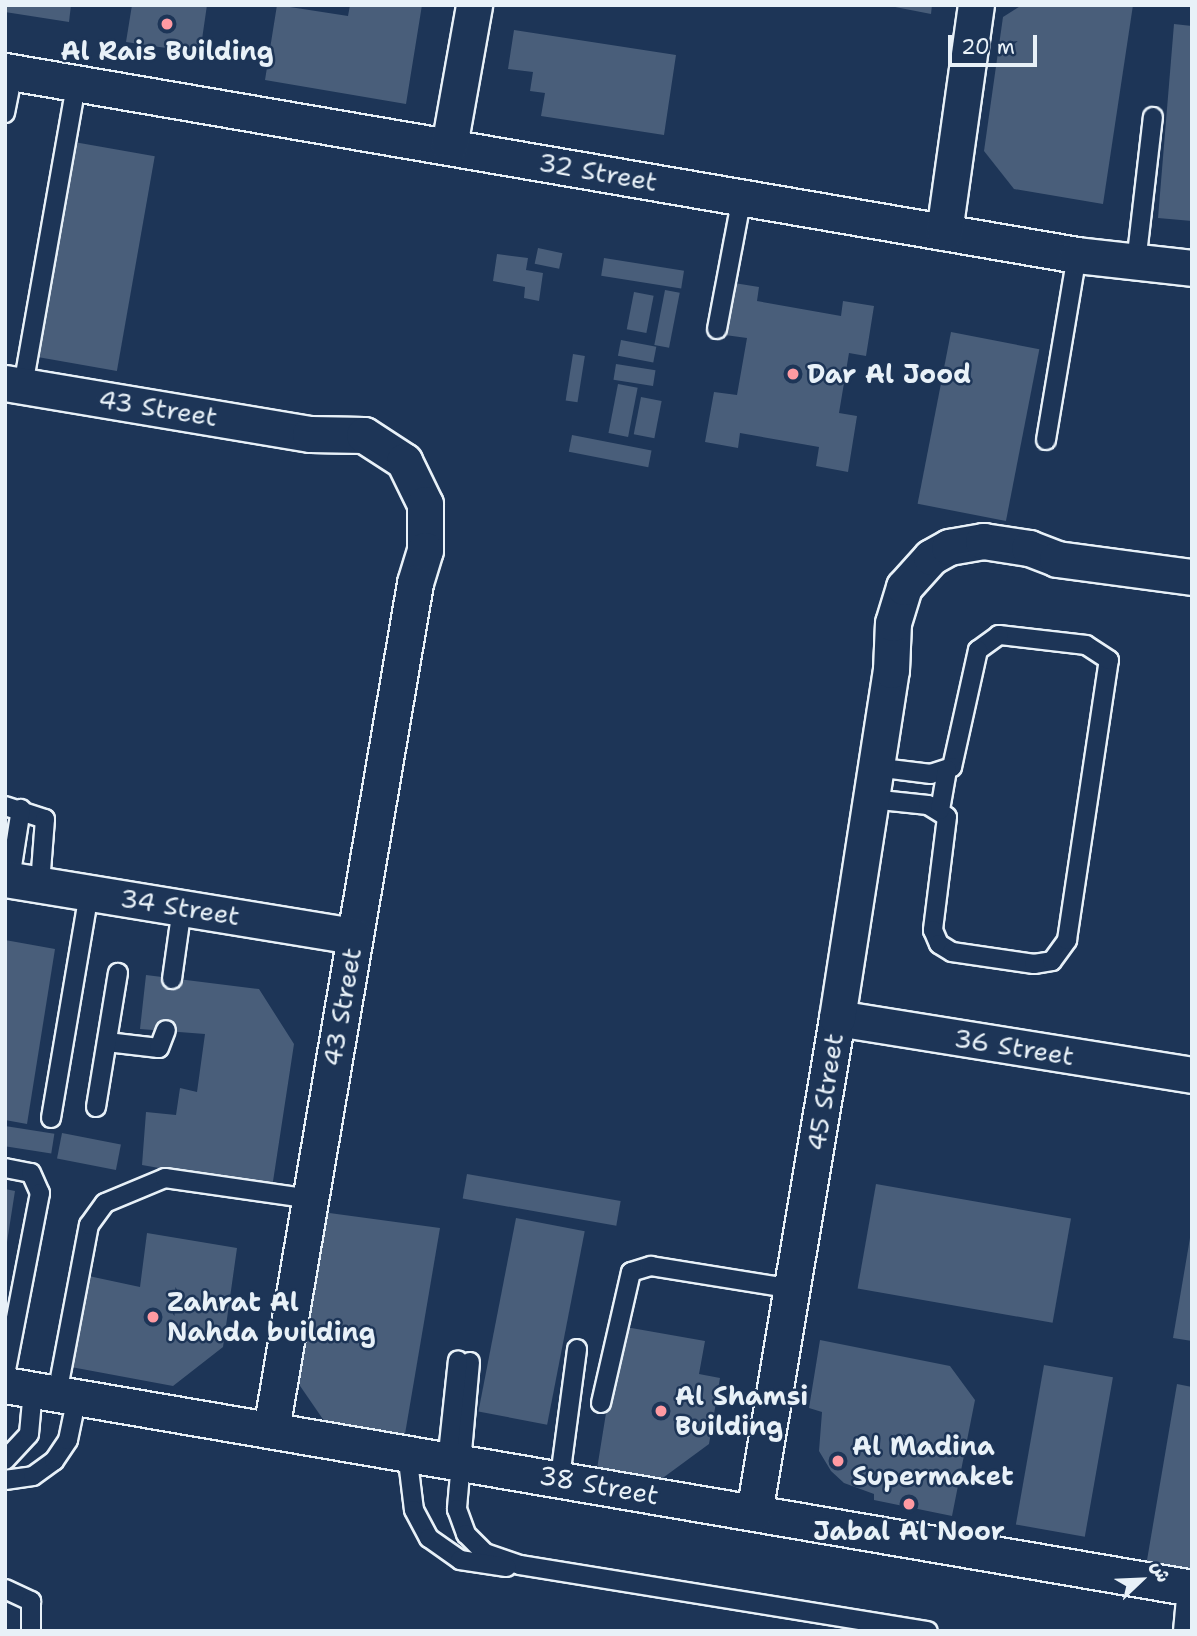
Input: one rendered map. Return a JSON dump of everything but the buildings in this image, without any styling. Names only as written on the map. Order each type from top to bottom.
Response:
[{"type":"street","points":[[449,146],[474,5]]},
{"type":"street","points":[[944,232],[976,5]]},
{"type":"street","name":"32 Street","points":[[9,72],[1077,255],[1192,268]]},
{"type":"street","name":"43 Street","points":[[14,385],[310,434],[347,433],[379,441],[414,474],[427,519],[271,1430]]},
{"type":"street","name":"45 Street","points":[[754,1513],[837,1018],[891,670],[896,607],[916,571],[931,557],[949,547],[983,541],[1058,559],[1192,577]]},
{"type":"street","name":"34 Street","points":[[18,881],[354,936]]},
{"type":"street","name":"36 Street","points":[[837,1018],[1192,1075]]},
{"type":"street","name":"38 Street","points":[[36,1388],[1189,1588]]},
{"type":"lane","points":[[5,113],[9,72]]},
{"type":"lane","points":[[14,385],[76,83]]},
{"type":"lane","points":[[1136,263],[1153,117]]},
{"type":"lane","points":[[717,329],[742,197]]},
{"type":"lane","points":[[1046,440],[1077,255]]},
{"type":"lane","points":[[1012,635],[1086,645],[1110,660],[1067,940],[1059,956],[1034,964],[952,951],[939,944],[933,930],[949,830],[940,810],[947,770],[960,751],[978,650],[987,640],[1012,635]]},
{"type":"lane","points":[[873,783],[947,770]]},
{"type":"lane","points":[[873,783],[940,810]]},
{"type":"lane","points":[[13,807],[41,815],[47,825],[18,881],[13,807]]},
{"type":"lane","points":[[51,1118],[89,893]]},
{"type":"lane","points":[[172,979],[182,908]]},
{"type":"lane","points":[[96,1107],[118,972]]},
{"type":"lane","points":[[107,1042],[159,1048],[166,1030]]},
{"type":"lane","points":[[5,1168],[31,1173],[40,1193],[36,1388],[29,1434],[5,1461]]},
{"type":"lane","points":[[5,1480],[33,1476],[54,1461],[68,1440],[36,1388],[89,1225],[104,1203],[165,1178],[310,1199]]},
{"type":"lane","points":[[601,1403],[631,1272],[651,1266],[793,1289]]},
{"type":"lane","points":[[554,1476],[578,1349]]},
{"type":"lane","points":[[464,1361],[454,1459],[457,1509],[466,1534],[485,1553],[520,1565]]},
{"type":"lane","points":[[407,1453],[414,1510],[440,1549],[472,1564],[520,1565],[869,1625],[928,1631]]},
{"type":"lane","points":[[1183,1631],[1189,1588]]},
{"type":"lane","points":[[5,1589],[31,1601],[31,1631]]},
{"type":"place","name":"Al Rais Building","points":[[167,24]]},
{"type":"place","name":"Dar Al Jood","points":[[793,374]]},
{"type":"place","name":"Zahrat Al Nahda building","points":[[153,1317]]},
{"type":"place","name":"Al Shamsi Building","points":[[661,1411]]},
{"type":"place","name":"Al Madina Supermaket","points":[[838,1461]]},
{"type":"place","name":"Jabal Al Noor","points":[[909,1504]]}]
